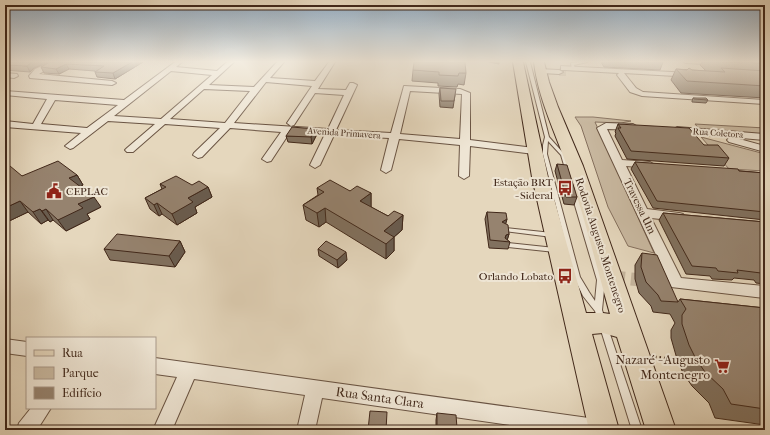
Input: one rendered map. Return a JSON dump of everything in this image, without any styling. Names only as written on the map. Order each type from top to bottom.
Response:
[{"type":"main road","name":"Rodovia Augusto Montenegro","points":[[528,82],[539,106],[575,166],[661,430]]},
{"type":"main road","name":"Rodovia Augusto Montenegro","points":[[543,82],[539,106],[538,143],[555,242],[578,324],[604,430]]},
{"type":"main road","points":[[578,324],[600,316],[627,329]]},
{"type":"street","points":[[104,82],[112,83]]},
{"type":"street","points":[[70,146],[153,82]]},
{"type":"street","points":[[130,150],[206,82]]},
{"type":"street","points":[[198,155],[230,122],[263,82]]},
{"type":"street","points":[[295,82],[318,84]]},
{"type":"street","points":[[627,82],[633,90],[642,94],[765,102]]},
{"type":"street","points":[[267,159],[318,84]]},
{"type":"street","points":[[202,86],[256,89]]},
{"type":"street","points":[[386,170],[405,90],[407,88],[413,88],[460,91],[466,93],[464,176]]},
{"type":"street","points":[[313,91],[351,89],[315,165]]},
{"type":"street","points":[[5,93],[126,103]]},
{"type":"street","points":[[36,126],[53,96]]},
{"type":"street","name":"Avenida Primavera","points":[[114,112],[165,118],[538,143]]},
{"type":"street","name":"Avenida Primavera","points":[[106,118],[165,118]]},
{"type":"street","points":[[5,124],[89,131]]},
{"type":"street","name":"Travessa Um","points":[[641,127],[603,126],[603,129],[644,213],[676,284],[765,292]]},
{"type":"street","name":"Rua Coletora","points":[[671,130],[765,137]]},
{"type":"street","points":[[708,133],[765,149]]},
{"type":"street","points":[[619,163],[664,166]]},
{"type":"street","points":[[644,213],[689,218]]},
{"type":"street","points":[[5,346],[26,349]]},
{"type":"street","name":"Rua Santa Clara","points":[[156,366],[604,430]]},
{"type":"street","points":[[162,430],[189,371]]},
{"type":"street","points":[[306,430],[315,388]]},
{"type":"street","points":[[26,430],[41,409]]},
{"type":"lane","points":[[538,143],[562,155],[570,180]]},
{"type":"lane","points":[[538,143],[545,144],[545,154],[577,277],[600,316],[637,430]]},
{"type":"lane","points":[[572,187],[601,280],[600,316]]},
{"type":"lane","points":[[506,230],[555,242]]},
{"type":"lane","points":[[507,245],[555,242]]},
{"type":"path","points":[[637,355],[687,360]]},
{"type":"green space","points":[[575,117],[593,117],[631,121],[621,123],[595,122],[654,253],[628,246],[608,207],[581,126]]},
{"type":"green space","points":[[695,124],[765,128],[765,134],[700,130]]},
{"type":"green space","points":[[701,137],[765,154],[765,171],[729,169]]},
{"type":"building","points":[[707,82],[765,82],[765,86]]},
{"type":"building","points":[[440,88],[456,89],[454,101],[441,101]]},
{"type":"building","points":[[693,98],[706,98],[708,100],[694,99]]},
{"type":"building","points":[[618,124],[689,128],[704,145],[718,145],[729,158],[631,151],[618,128],[621,128]]},
{"type":"building","points":[[292,127],[315,129],[311,137],[286,136]]},
{"type":"building","points":[[58,161],[77,175],[69,178],[94,197],[78,204],[83,208],[58,220],[46,209],[42,211],[40,209],[33,212],[20,201],[5,208],[5,168],[10,166],[22,176]]},
{"type":"building","points":[[635,162],[738,169],[739,171],[765,173],[765,212],[657,201]]},
{"type":"building","points":[[557,164],[567,165],[577,197],[566,197]]},
{"type":"building","points":[[176,176],[192,185],[199,181],[208,187],[188,198],[193,202],[172,214],[157,203],[154,205],[145,198],[166,187],[160,184]]},
{"type":"building","points":[[330,180],[350,191],[357,186],[371,193],[360,201],[388,216],[394,211],[403,215],[384,231],[394,237],[386,244],[325,208],[317,213],[303,205],[324,192],[317,188]]},
{"type":"building","points":[[487,212],[506,213],[507,219],[502,222],[508,225],[509,234],[506,235],[505,238],[510,242],[490,240]]},
{"type":"building","points":[[663,213],[765,222],[765,276],[761,273],[737,270],[738,273],[718,271],[716,268],[692,266]]},
{"type":"building","points":[[117,234],[180,241],[169,256],[104,249]]},
{"type":"building","points":[[326,241],[346,252],[337,260],[318,249]]},
{"type":"building","points":[[642,253],[657,255],[678,302],[661,301],[658,295],[646,282],[641,267]]},
{"type":"building","name":"Nazaré - Augusto Montenegro","points":[[680,299],[765,308],[765,409],[731,404],[723,389],[705,372],[689,345],[682,324],[682,315],[686,309]]},
{"type":"building","points":[[370,411],[387,412],[386,430],[368,430]]},
{"type":"building","points":[[437,413],[456,415],[457,428],[481,430],[437,430]]},
{"type":"tunnel","points":[[612,277],[651,281]]},
{"type":"place","name":"Estação BRT - Sideral","points":[[565,188]]},
{"type":"place","name":"CEPLAC","points":[[54,191]]},
{"type":"place","name":"Orlando Lobato","points":[[565,276]]},
{"type":"place","name":"Nazaré - Augusto Montenegro","points":[[722,366]]}]
